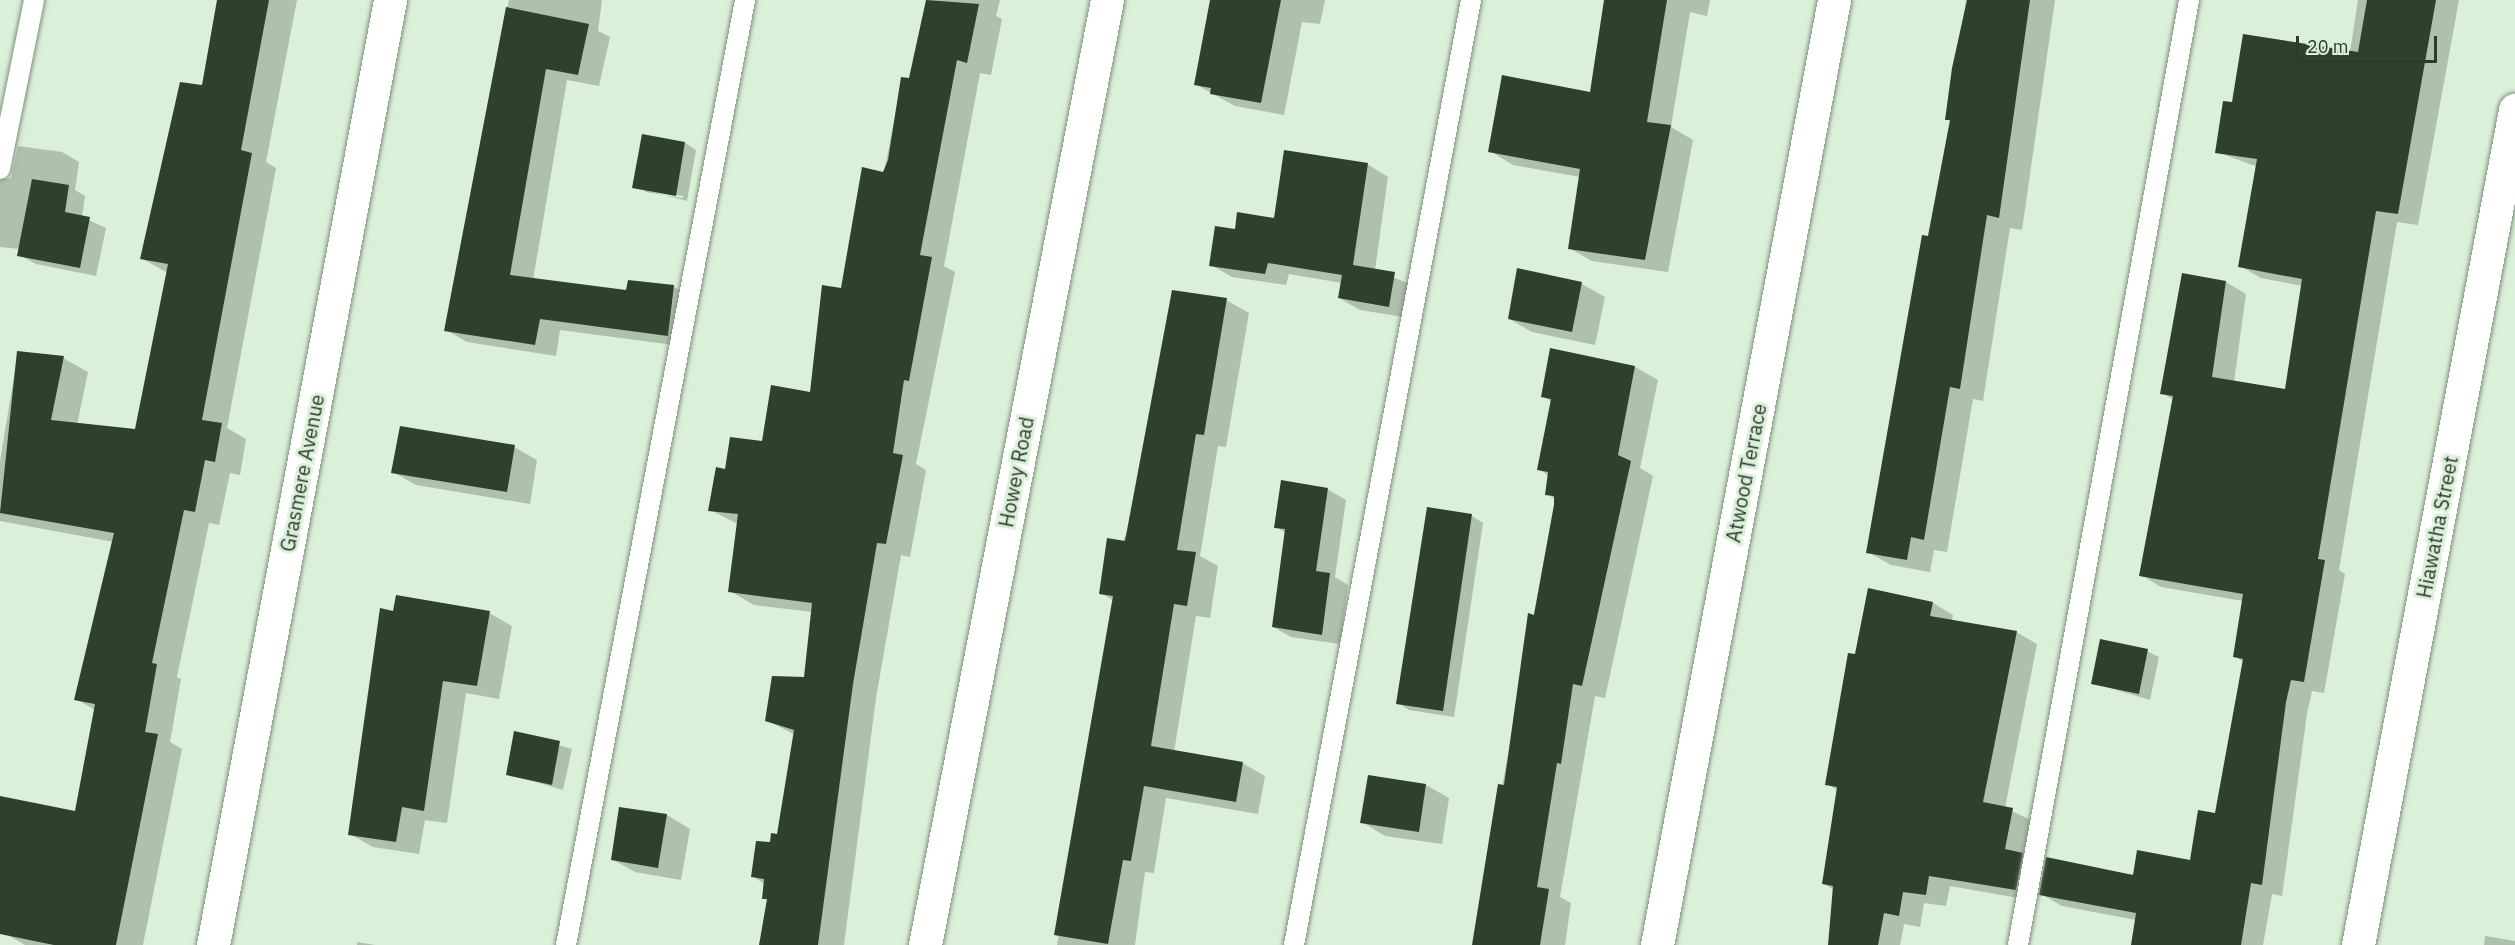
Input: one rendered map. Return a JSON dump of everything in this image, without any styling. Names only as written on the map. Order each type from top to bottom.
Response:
[{"type":"street","name":"Grasmere Avenue","points":[[213,945],[390,0]]},
{"type":"street","name":"Howey Road","points":[[926,945],[1107,0]]},
{"type":"street","name":"Atwood Terrace","points":[[1657,945],[1834,0]]},
{"type":"street","name":"Hiawatha Street","points":[[2358,945],[2515,110]]},
{"type":"lane","points":[[0,169],[34,0]]},
{"type":"lane","points":[[566,945],[745,0]]},
{"type":"lane","points":[[1293,945],[1471,0]]},
{"type":"lane","points":[[2018,945],[2189,0]]},
{"type":"building","points":[[217,0],[269,0],[241,150],[252,153],[202,420],[222,423],[215,462],[205,460],[195,512],[184,510],[152,663],[157,664],[145,732],[158,734],[116,945],[54,945],[0,934],[0,796],[75,811],[95,704],[74,700],[114,533],[0,513],[17,351],[64,356],[51,420],[135,429],[168,264],[140,259],[180,82],[202,85]]},
{"type":"building","points":[[926,0],[979,4],[967,63],[957,60],[920,255],[932,257],[909,381],[904,380],[893,453],[903,455],[886,544],[877,543],[853,684],[818,945],[759,945],[767,899],[762,899],[764,879],[751,877],[756,841],[770,842],[771,833],[777,834],[794,730],[765,721],[772,676],[804,677],[812,603],[728,592],[738,514],[708,511],[716,467],[725,469],[730,437],[762,441],[771,385],[810,392],[822,285],[841,288],[862,167],[883,172],[888,160],[901,77],[909,78]]},
{"type":"building","points":[[1210,0],[1281,0],[1261,103],[1210,94],[1211,88],[1194,85]]},
{"type":"building","points":[[1604,0],[1667,0],[1647,122],[1671,125],[1645,260],[1568,249],[1580,169],[1488,152],[1502,75],[1590,92]]},
{"type":"building","points":[[1967,0],[2030,0],[1999,218],[1987,215],[1960,389],[1950,387],[1924,540],[1911,537],[1907,560],[1866,553],[1922,235],[1928,236],[1950,120],[1945,120],[1952,68]]},
{"type":"building","points":[[2367,0],[2436,0],[2398,214],[2376,211],[2318,559],[2325,560],[2304,682],[2291,680],[2286,702],[2262,885],[2251,883],[2241,945],[2131,945],[2136,913],[2039,895],[2046,857],[2133,875],[2137,850],[2190,860],[2198,810],[2215,813],[2243,659],[2233,657],[2243,594],[2139,576],[2173,396],[2160,394],[2182,273],[2226,281],[2212,377],[2285,389],[2302,279],[2238,267],[2257,159],[2215,153],[2223,101],[2232,102],[2243,34],[2358,52]]},
{"type":"building","points":[[506,7],[589,24],[578,75],[546,69],[510,275],[626,290],[628,280],[674,285],[668,336],[540,319],[535,345],[444,331]]},
{"type":"building","points":[[642,134],[685,142],[676,196],[632,188]]},
{"type":"building","points":[[1284,150],[1368,163],[1353,265],[1395,272],[1389,307],[1338,298],[1342,275],[1268,263],[1265,274],[1209,266],[1215,226],[1235,229],[1237,212],[1274,218]]},
{"type":"building","points":[[32,179],[69,185],[65,212],[90,217],[80,268],[17,256]]},
{"type":"building","points":[[1517,268],[1582,282],[1572,332],[1508,319]]},
{"type":"building","points":[[1172,290],[1227,298],[1204,435],[1196,434],[1177,550],[1196,552],[1187,606],[1174,604],[1151,746],[1243,762],[1236,802],[1144,786],[1131,861],[1123,860],[1108,944],[1054,935],[1113,596],[1099,594],[1107,538],[1125,541]]},
{"type":"building","points":[[1550,348],[1635,366],[1618,455],[1631,461],[1582,686],[1573,684],[1561,764],[1557,763],[1537,887],[1549,889],[1540,945],[1472,945],[1498,784],[1504,785],[1528,613],[1534,615],[1554,505],[1554,496],[1545,495],[1548,472],[1537,470],[1551,399],[1541,397]]},
{"type":"building","points":[[400,426],[515,445],[507,492],[391,473]]},
{"type":"building","points":[[1281,480],[1328,488],[1316,571],[1330,573],[1322,635],[1272,627],[1285,529],[1274,528]]},
{"type":"building","points":[[1427,507],[1472,514],[1443,711],[1396,704]]},
{"type":"building","points":[[1868,588],[1933,602],[1930,616],[2017,631],[1983,802],[2013,808],[2005,849],[2023,853],[2016,890],[1929,876],[1926,895],[1903,892],[1899,916],[1884,913],[1878,945],[1828,945],[1833,886],[1822,884],[1837,787],[1825,785],[1848,653],[1855,654]]},
{"type":"building","points":[[396,595],[490,611],[477,686],[443,681],[424,811],[402,807],[396,842],[348,835],[380,608],[393,611]]},
{"type":"building","points":[[2100,639],[2148,649],[2139,694],[2091,684]]},
{"type":"building","points":[[514,731],[560,741],[552,785],[506,775]]},
{"type":"building","points":[[1368,775],[1426,784],[1419,832],[1360,823]]},
{"type":"building","points":[[619,807],[667,814],[658,868],[611,860]]}]
